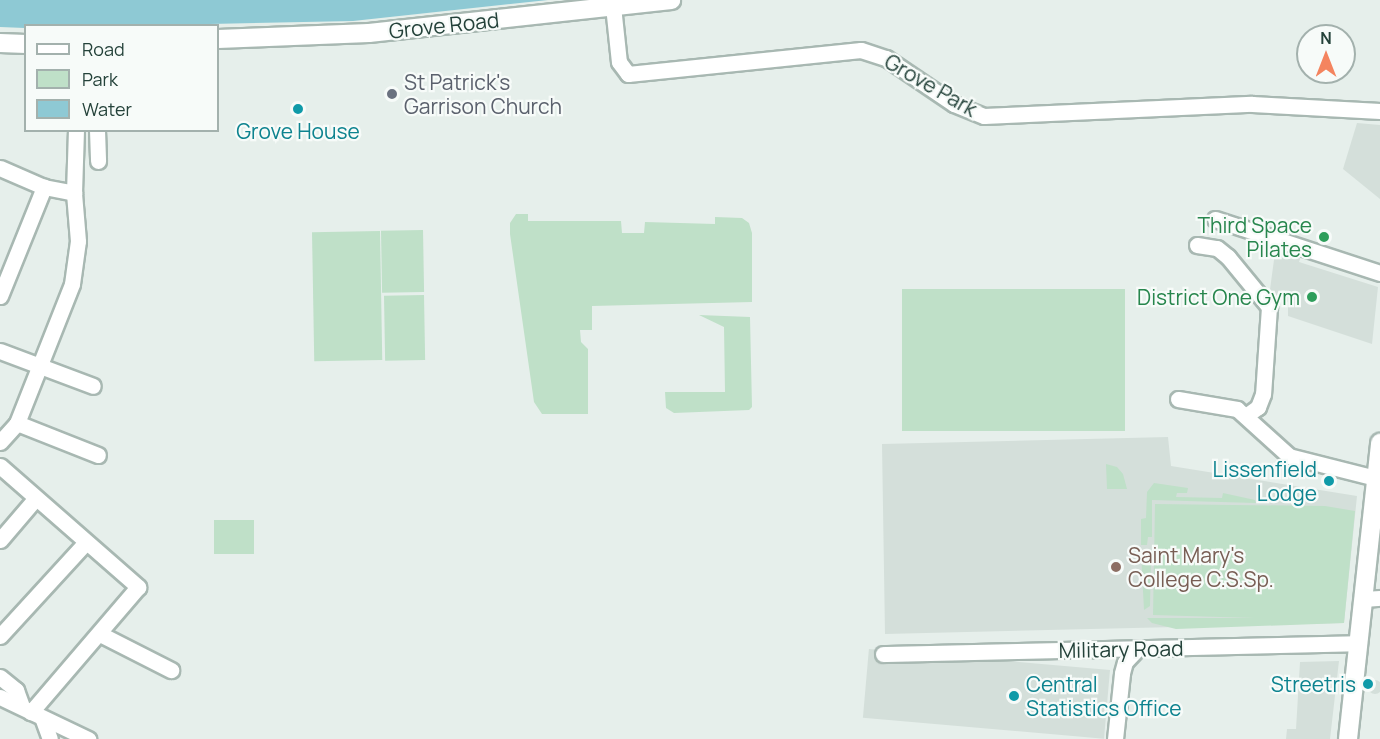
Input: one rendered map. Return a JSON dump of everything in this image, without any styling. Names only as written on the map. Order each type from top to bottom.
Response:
[{"type":"main road","name":"Grove Road","points":[[219,39],[369,33],[670,0]]},
{"type":"main road","points":[[0,43],[24,44]]},
{"type":"main road","points":[[1348,739],[1359,643],[1372,598],[1380,443]]},
{"type":"street","name":"Grove Park","points":[[613,6],[619,62],[628,74],[861,50],[886,58],[954,104],[984,116],[1252,104],[1380,111]]},
{"type":"street","points":[[0,442],[17,423],[76,264],[74,193],[76,132]]},
{"type":"street","points":[[97,132],[98,161]]},
{"type":"street","points":[[0,168],[44,187],[74,193]]},
{"type":"street","points":[[0,296],[44,187]]},
{"type":"street","points":[[1215,219],[1380,273]]},
{"type":"street","points":[[1197,245],[1217,248],[1228,256],[1269,306],[1263,394],[1258,407],[1247,415]]},
{"type":"street","points":[[0,351],[93,386]]},
{"type":"street","points":[[1178,399],[1227,407],[1247,415],[1289,456],[1377,478]]},
{"type":"street","points":[[17,423],[98,455]]},
{"type":"street","points":[[0,466],[138,587],[32,712]]},
{"type":"street","points":[[0,540],[36,498]]},
{"type":"street","points":[[0,636],[86,542]]},
{"type":"street","points":[[100,634],[171,669]]},
{"type":"street","name":"Military Road","points":[[883,654],[1136,650],[1359,643]]},
{"type":"street","points":[[1115,739],[1122,673],[1125,662],[1136,650]]},
{"type":"street","points":[[0,677],[16,690],[50,739]]},
{"type":"street","points":[[0,697],[88,739]]},
{"type":"shaded area","points":[[1357,123],[1380,125],[1380,199],[1343,169]]},
{"type":"shaded area","points":[[1276,245],[1302,253],[1299,262],[1378,287],[1372,344],[1288,316],[1288,302],[1269,297]]},
{"type":"shaded area","name":"Saint Mary's College C.S.Sp.","points":[[1168,437],[1171,466],[1357,496],[1344,623],[885,634],[882,444]]},
{"type":"shaded area","points":[[869,649],[1110,670],[1104,739],[863,718]]},
{"type":"shaded area","points":[[1339,661],[1330,739],[1286,739],[1287,729],[1296,729],[1300,662]]},
{"type":"shaded area","points":[[1372,680],[1380,682],[1381,691],[1378,694],[1372,694],[1368,690],[1368,684]]},
{"type":"green space","points":[[516,214],[528,214],[528,221],[621,221],[622,233],[644,233],[645,222],[715,224],[715,217],[742,218],[749,223],[752,233],[752,302],[592,306],[592,330],[580,330],[581,342],[588,349],[588,414],[542,414],[534,402],[510,234],[510,223]]},
{"type":"green space","points":[[423,230],[424,292],[382,293],[381,231]]},
{"type":"green space","points":[[380,231],[382,360],[314,361],[312,232]]},
{"type":"green space","points":[[902,289],[1125,289],[1125,431],[902,431]]},
{"type":"green space","points":[[424,295],[425,360],[385,361],[384,296]]},
{"type":"green space","points":[[699,315],[750,317],[752,407],[749,410],[674,413],[666,408],[665,392],[725,392],[724,327]]},
{"type":"green space","points":[[1106,464],[1117,467],[1123,474],[1127,489],[1107,489]]},
{"type":"green space","points":[[1154,483],[1188,488],[1187,493],[1177,493],[1176,497],[1222,498],[1223,493],[1255,500],[1256,503],[1152,500],[1152,537],[1148,537],[1147,545],[1141,545],[1141,519],[1146,518],[1147,492]]},
{"type":"green space","points":[[1155,504],[1325,506],[1355,511],[1344,623],[1176,629],[1152,623],[1147,618],[1255,618],[1153,615]]},
{"type":"green space","points":[[214,520],[254,520],[254,554],[214,554]]},
{"type":"green space","points":[[1141,552],[1148,553],[1151,560],[1150,606],[1144,610]]},
{"type":"water","points":[[0,0],[548,0],[353,21],[24,24],[24,28],[0,27]]},
{"type":"place","name":"St Patrick's Garrison Church","points":[[392,94]]},
{"type":"place","name":"Grove House","points":[[298,109]]},
{"type":"place","name":"Third Space Pilates","points":[[1324,237]]},
{"type":"place","name":"District One Gym","points":[[1312,297]]},
{"type":"place","name":"Lissenfield Lodge","points":[[1329,481]]},
{"type":"place","name":"Saint Mary's College C.S.Sp.","points":[[1116,567]]},
{"type":"place","name":"Streetris","points":[[1368,684]]},
{"type":"place","name":"Central Statistics Office","points":[[1014,696]]}]
